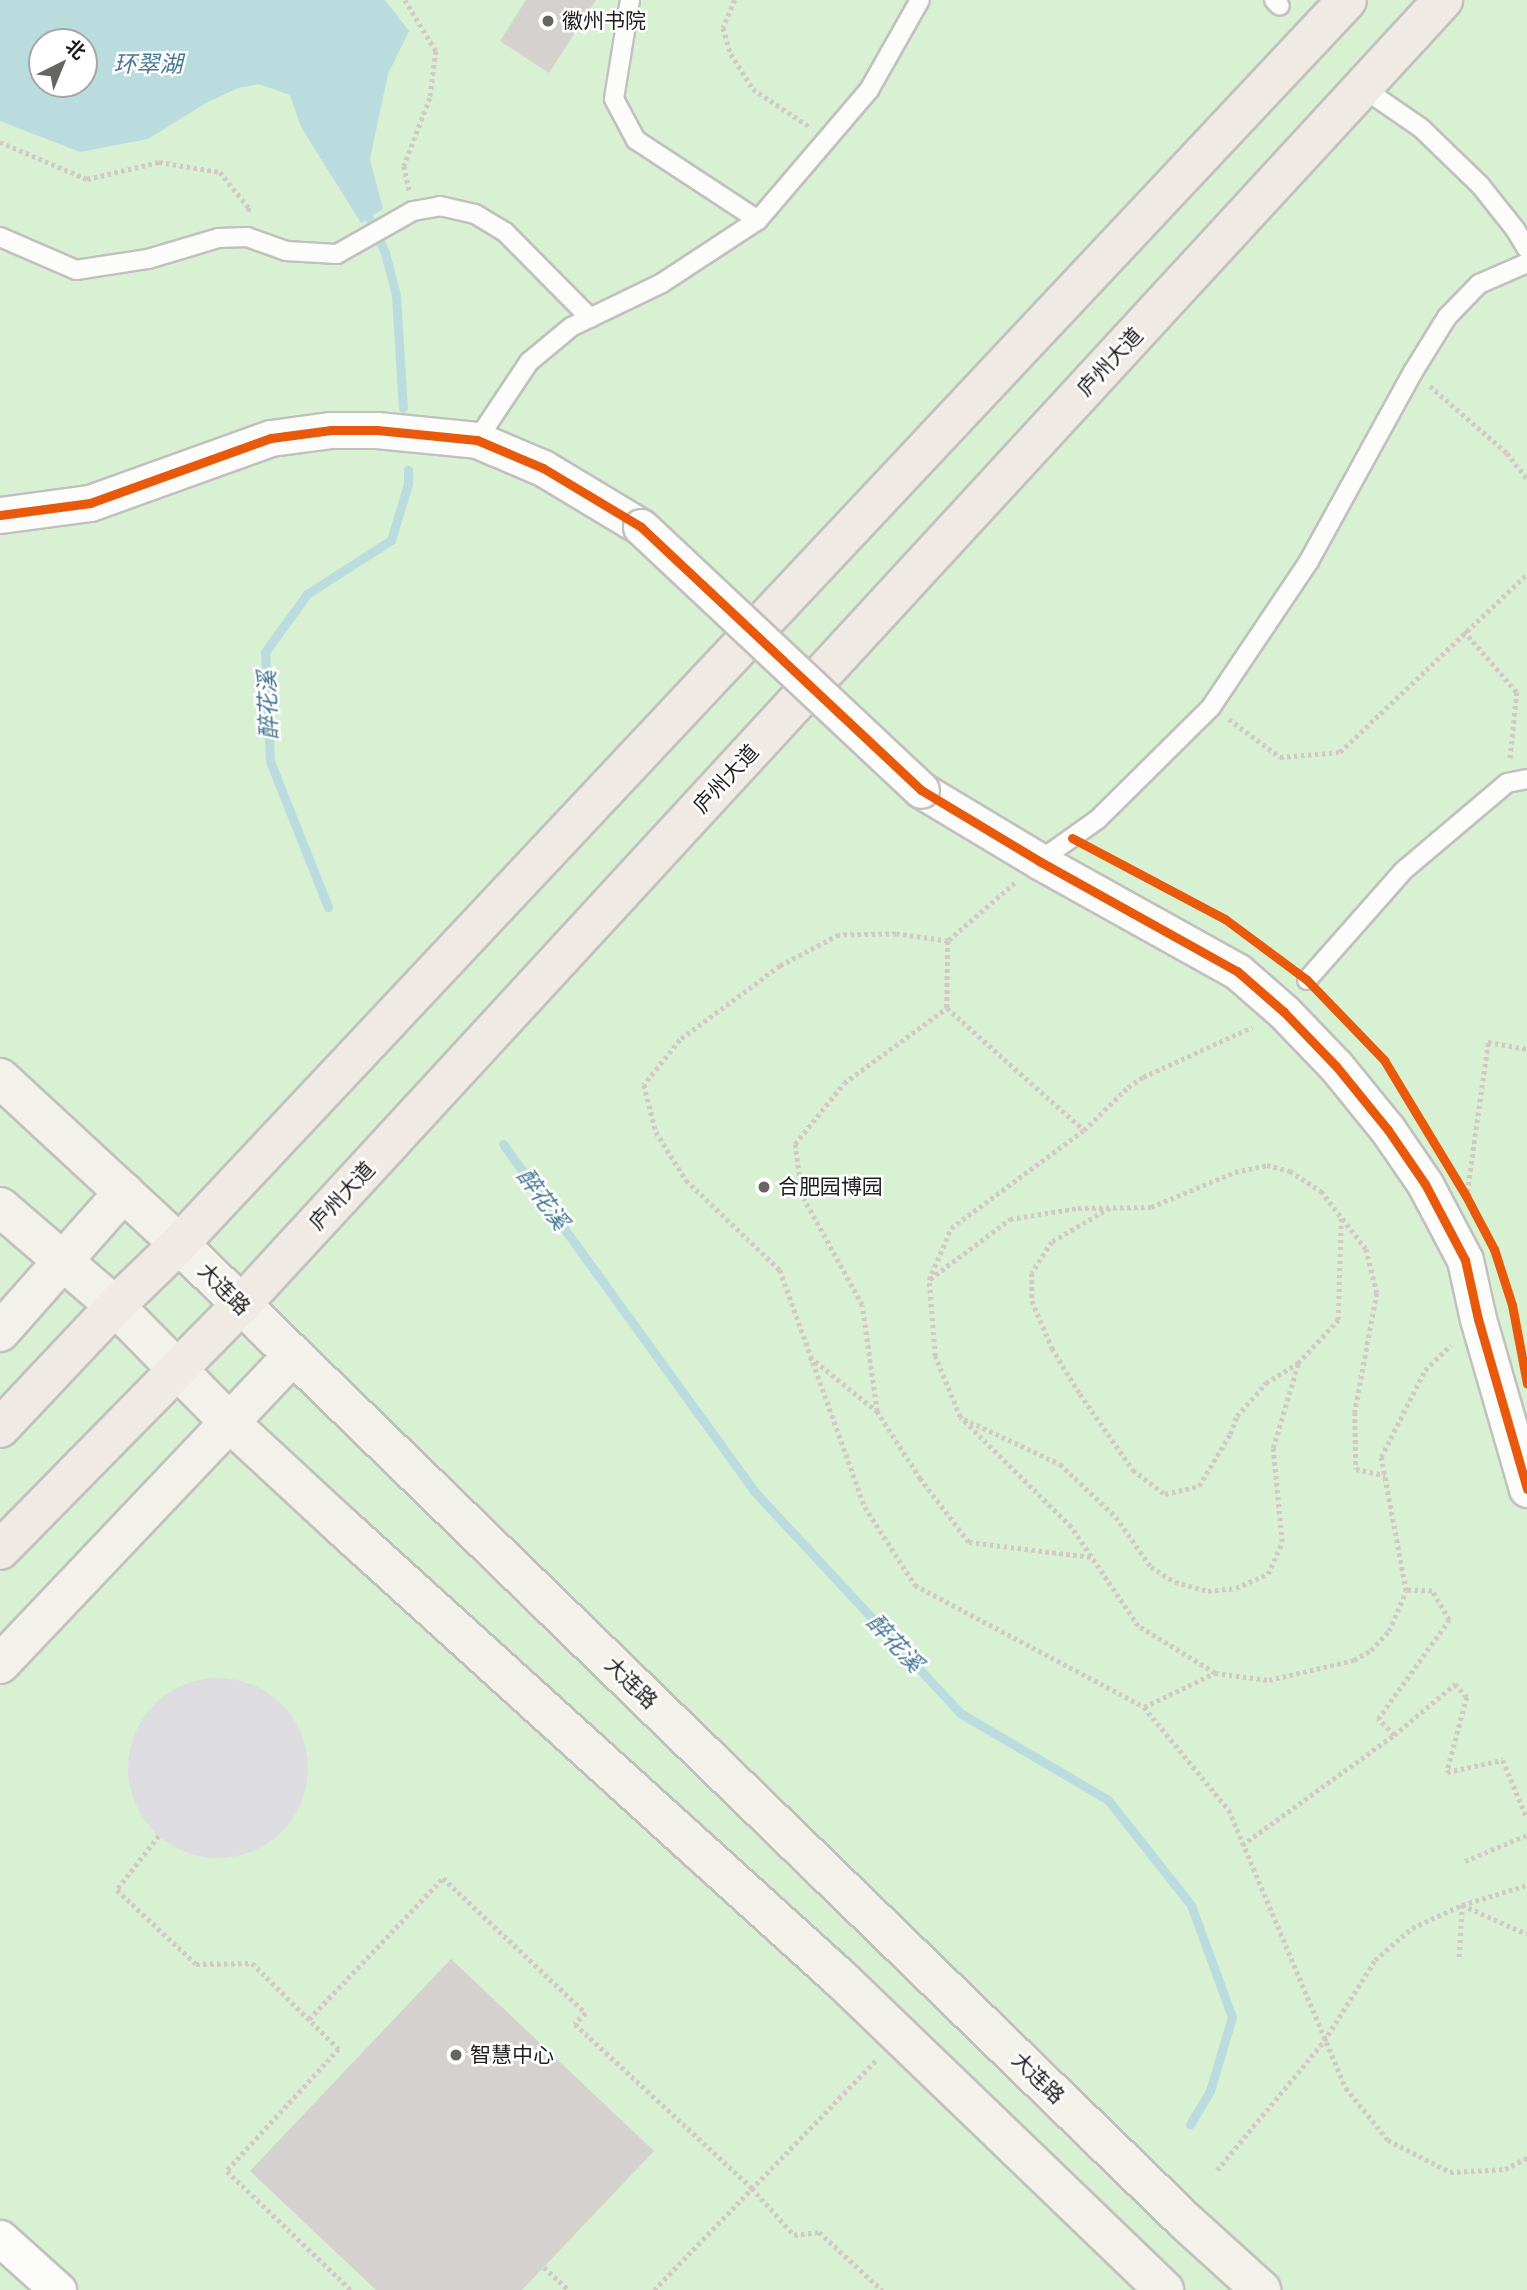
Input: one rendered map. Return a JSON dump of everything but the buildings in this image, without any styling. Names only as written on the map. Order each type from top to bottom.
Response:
[{"type":"main road","points":[[0,1428],[115,1306],[179,1244],[1347,0]]},
{"type":"main road","name":"庐州大道","points":[[0,1549],[180,1370],[240,1306],[1443,0]]},
{"type":"main road","name":"大连路","points":[[0,1078],[179,1244],[1175,2211],[1261,2290]]},
{"type":"main road","points":[[0,1332],[124,1192]]},
{"type":"main road","points":[[0,1207],[115,1306],[228,1421],[899,2035],[1164,2290]]},
{"type":"main road","points":[[0,1664],[293,1355]]},
{"type":"street","points":[[0,515],[90,503],[271,438],[331,430],[377,430],[477,440],[543,468],[640,527],[921,790],[1039,861],[1237,971],[1284,1012],[1336,1066],[1388,1130],[1424,1184],[1465,1260],[1478,1319],[1527,1489]]},
{"type":"street","points":[[0,2238],[58,2290]]},
{"type":"lane","points":[[630,0],[614,99],[636,140],[758,220]]},
{"type":"lane","points":[[477,440],[529,362],[571,327],[662,283],[758,220],[826,137],[869,90],[920,0]]},
{"type":"lane","points":[[1363,88],[1421,128],[1480,186],[1516,229],[1527,249]]},
{"type":"lane","points":[[0,237],[76,270],[148,259],[219,238],[247,237],[286,251],[337,254],[420,209],[440,206],[475,214],[505,232],[590,318]]},
{"type":"lane","points":[[1039,861],[1097,819],[1182,738],[1211,706],[1309,561],[1413,372],[1447,317],[1479,284],[1527,263]]},
{"type":"lane","points":[[1307,980],[1404,871],[1507,783],[1527,779]]},
{"type":"path","points":[[405,0],[436,51],[430,98],[404,166],[420,209]]},
{"type":"path","points":[[735,0],[723,28],[731,54],[753,89],[826,137]]},
{"type":"path","points":[[0,142],[87,179],[159,162],[220,172],[249,208],[247,237]]},
{"type":"path","points":[[1413,372],[1507,453],[1527,479]]},
{"type":"path","points":[[1211,706],[1280,757],[1340,752],[1464,631],[1527,574]]},
{"type":"path","points":[[1464,631],[1517,692],[1507,783]]},
{"type":"path","points":[[1039,861],[948,941],[947,1008],[1084,1130]]},
{"type":"path","points":[[948,941],[896,934],[839,935],[780,966],[680,1040],[644,1085],[656,1132],[686,1180],[780,1270],[864,1507],[915,1586],[1144,1707],[1229,1810],[1346,2088],[1388,2140],[1450,2172],[1505,2169],[1527,2158]]},
{"type":"path","points":[[877,1411],[862,1305],[802,1196],[795,1144],[844,1083],[947,1008]]},
{"type":"path","points":[[1284,1012],[1143,1077],[1084,1130],[951,1228],[929,1280],[935,1356],[960,1417],[1072,1527],[1138,1626],[1215,1673],[1269,1680],[1354,1660],[1371,1650],[1389,1631],[1405,1590],[1381,1457],[1425,1370],[1478,1319]]},
{"type":"path","points":[[1466,1196],[1488,1042],[1527,1049]]},
{"type":"path","points":[[929,1280],[1010,1219],[1078,1208],[1151,1207],[1235,1172],[1267,1165],[1290,1171],[1321,1191],[1366,1249],[1377,1293],[1355,1412],[1356,1469],[1385,1475]]},
{"type":"path","points":[[1459,1184],[1472,1206]]},
{"type":"path","points":[[1111,1208],[1052,1242],[1032,1273],[1032,1301],[1052,1348],[1080,1394],[1133,1470],[1146,1483],[1165,1494],[1199,1486],[1230,1434],[1237,1416],[1266,1383],[1298,1363],[1338,1320],[1341,1216]]},
{"type":"path","points":[[810,1357],[877,1411],[920,1478],[970,1542],[1092,1557]]},
{"type":"path","points":[[960,1417],[1060,1464],[1116,1517],[1152,1567],[1175,1582],[1208,1591],[1236,1588],[1268,1574],[1276,1561],[1282,1542],[1273,1448],[1298,1363]]},
{"type":"path","points":[[1394,1735],[1378,1719],[1449,1620],[1432,1591],[1405,1590]]},
{"type":"path","points":[[1144,1707],[1215,1673]]},
{"type":"path","points":[[1242,1845],[1394,1735],[1455,1685],[1467,1697],[1447,1772],[1503,1760],[1527,1818]]},
{"type":"path","points":[[1465,1861],[1527,1835]]},
{"type":"path","points":[[159,1836],[117,1890],[196,1964],[252,1963],[339,2049],[226,2171],[351,2290]]},
{"type":"path","points":[[309,2019],[443,1878],[586,2013],[575,2024],[752,2188],[794,2235],[819,2232],[882,2290]]},
{"type":"path","points":[[1217,2170],[1324,2041],[1375,1960],[1412,1928],[1462,1905],[1527,1885]]},
{"type":"path","points":[[1462,1905],[1527,1934]]},
{"type":"path","points":[[1459,1957],[1462,1905]]},
{"type":"path","points":[[654,2290],[899,2035]]},
{"type":"path","points":[[544,2267],[569,2290]]},
{"type":"green space","name":"合肥园博园","points":[[0,0],[1527,0],[1527,2290],[0,2290]]},
{"type":"shaded area","points":[[218,1678],[252,1685],[268,1693],[281,1705],[293,1718],[301,1734],[308,1768],[301,1802],[293,1818],[281,1831],[268,1843],[252,1851],[218,1858],[184,1851],[168,1843],[155,1831],[143,1818],[135,1802],[128,1768],[135,1734],[143,1718],[155,1705],[168,1693],[184,1685]]},
{"type":"water","name":"环翠湖","points":[[0,0],[385,0],[409,31],[388,74],[370,159],[383,209],[361,223],[301,127],[290,95],[259,84],[238,88],[206,103],[148,139],[80,152],[0,121]]},
{"type":"waterway","points":[[369,218],[385,253],[396,295],[403,408]]},
{"type":"waterway","name":"醉花溪","points":[[328,907],[270,761],[265,652],[307,594],[391,540],[408,484],[408,470]]},
{"type":"waterway","name":"醉花溪","points":[[503,1144],[754,1491],[960,1713],[1108,1800],[1191,1905],[1232,2017],[1210,2091],[1190,2124]]},
{"type":"cycle path","points":[[0,515],[90,503],[271,438],[331,430],[377,430],[477,440],[543,468],[641,527],[921,790],[1039,861],[1237,971],[1284,1012],[1336,1066],[1388,1130],[1425,1184],[1465,1260],[1478,1319],[1527,1489]]},
{"type":"cycle path","points":[[1072,838],[1225,919],[1307,980],[1384,1060],[1466,1196],[1494,1249],[1512,1305],[1527,1384]]},
{"type":"place","name":"徽州书院","points":[[548,21]]},
{"type":"place","name":"合肥园博园","points":[[764,1187]]},
{"type":"place","name":"智慧中心","points":[[456,2055]]}]
